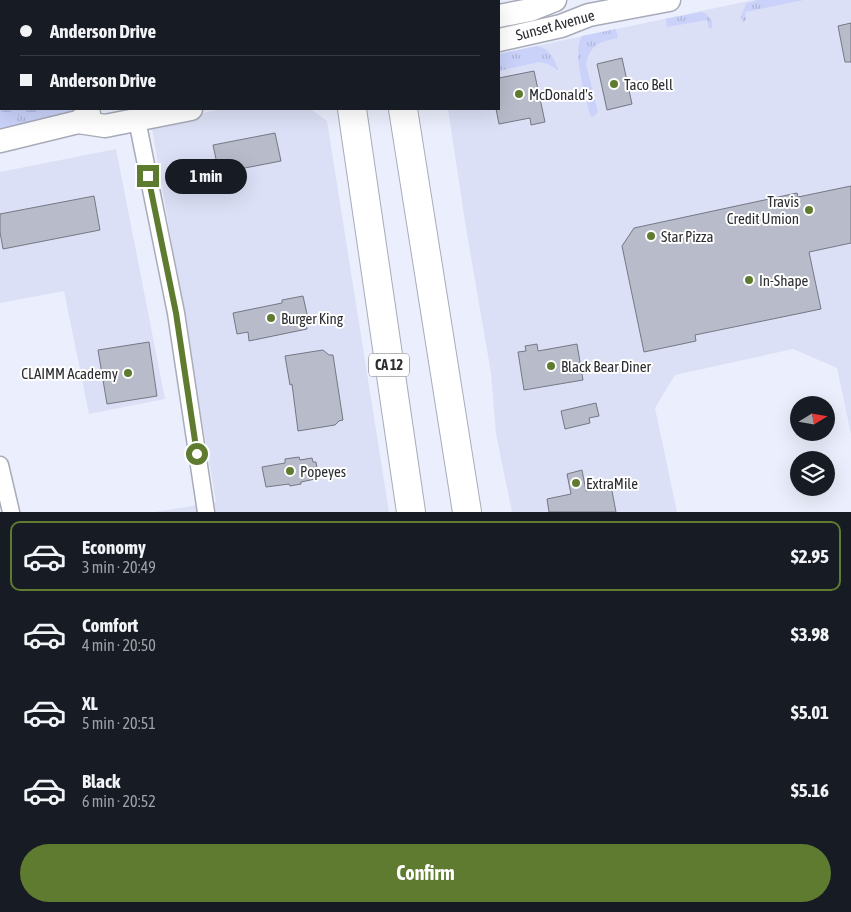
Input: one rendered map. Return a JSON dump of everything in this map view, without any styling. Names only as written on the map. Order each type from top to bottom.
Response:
[{"type":"highway","name":"CA 12","points":[[352,110],[412,512]]},
{"type":"highway","points":[[403,110],[467,512]]},
{"type":"main road","name":"Sunset Avenue","points":[[500,16],[530,10],[555,0]]},
{"type":"main road","name":"Sunset Avenue","points":[[500,40],[561,26],[589,15],[669,0]]},
{"type":"main road","points":[[0,141],[78,122],[96,110]]},
{"type":"main road","points":[[78,122],[105,126],[140,114],[182,110]]},
{"type":"street","points":[[140,114],[176,313],[206,512]]},
{"type":"street","points":[[0,465],[11,512]]},
{"type":"shaded area","points":[[753,0],[851,0],[851,434],[837,368],[793,349],[675,375],[655,408],[677,512],[512,512],[496,434],[491,373],[448,110],[500,110],[500,54]]},
{"type":"shaded area","points":[[218,110],[312,110],[327,121],[389,512],[155,512],[216,502],[151,123]]},
{"type":"shaded area","points":[[116,149],[165,399],[89,414],[64,291],[0,303],[0,172]]},
{"type":"green space","points":[[757,0],[804,0],[745,12],[746,20],[743,22],[741,17],[746,4]]},
{"type":"green space","points":[[701,12],[710,18],[712,28],[709,29],[707,20],[667,27],[666,19]]},
{"type":"green space","points":[[616,29],[618,38],[601,43],[593,48],[586,64],[598,112],[593,117],[590,115],[580,74],[579,43],[582,36]]},
{"type":"green space","points":[[537,46],[541,47],[551,55],[558,70],[548,64],[539,62],[500,71],[500,54]]},
{"type":"green space","points":[[0,110],[94,110],[0,139]]},
{"type":"green space","points":[[0,110],[48,110],[0,120]]},
{"type":"building","points":[[851,23],[851,62],[845,62],[838,26]]},
{"type":"building","name":"Taco Bell","points":[[622,58],[632,104],[607,110],[597,64]]},
{"type":"building","name":"McDonald's","points":[[534,71],[545,122],[531,125],[530,118],[499,124],[496,110],[500,110],[500,78]]},
{"type":"building","points":[[275,133],[281,161],[219,173],[213,145]]},
{"type":"building","name":"In-Shape","points":[[851,186],[851,243],[809,252],[821,309],[695,335],[696,341],[644,352],[622,246],[634,228],[797,193],[798,197]]},
{"type":"building","points":[[94,196],[100,230],[3,249],[0,232],[0,214]]},
{"type":"building","name":"Burger King","points":[[303,296],[309,323],[306,324],[307,329],[249,341],[248,332],[237,334],[233,313],[282,303],[282,300]]},
{"type":"building","name":"CLAIMM Academy","points":[[149,342],[157,396],[107,404],[98,350]]},
{"type":"building","name":"Black Bear Diner","points":[[537,344],[538,351],[577,344],[583,380],[524,390],[518,352],[526,351],[525,346]]},
{"type":"building","points":[[323,350],[329,355],[333,355],[343,420],[335,425],[298,431],[292,384],[290,385],[285,356]]},
{"type":"building","points":[[596,403],[599,416],[589,418],[590,423],[565,429],[561,411]]},
{"type":"building","name":"Popeyes","points":[[299,457],[300,460],[312,458],[313,462],[316,462],[318,475],[315,475],[315,479],[290,486],[289,484],[266,487],[262,467],[285,463],[285,459]]},
{"type":"building","points":[[582,470],[586,491],[611,486],[616,512],[549,512],[547,499],[571,494],[567,474]]},
{"type":"place","name":"Taco Bell","points":[[614,84]]},
{"type":"place","name":"McDonald's","points":[[519,94]]},
{"type":"place","name":"Travis Credit Umion","points":[[809,210]]},
{"type":"place","name":"Star Pizza","points":[[651,236]]},
{"type":"place","name":"In-Shape","points":[[749,280]]},
{"type":"place","name":"Burger King","points":[[271,318]]},
{"type":"place","name":"Black Bear Diner","points":[[551,366]]},
{"type":"place","name":"CLAIMM Academy","points":[[128,373]]},
{"type":"place","name":"Popeyes","points":[[290,471]]},
{"type":"place","name":"ExtraMile","points":[[576,483]]},
{"type":"route","points":[[148,176],[176,313],[197,454]]}]
